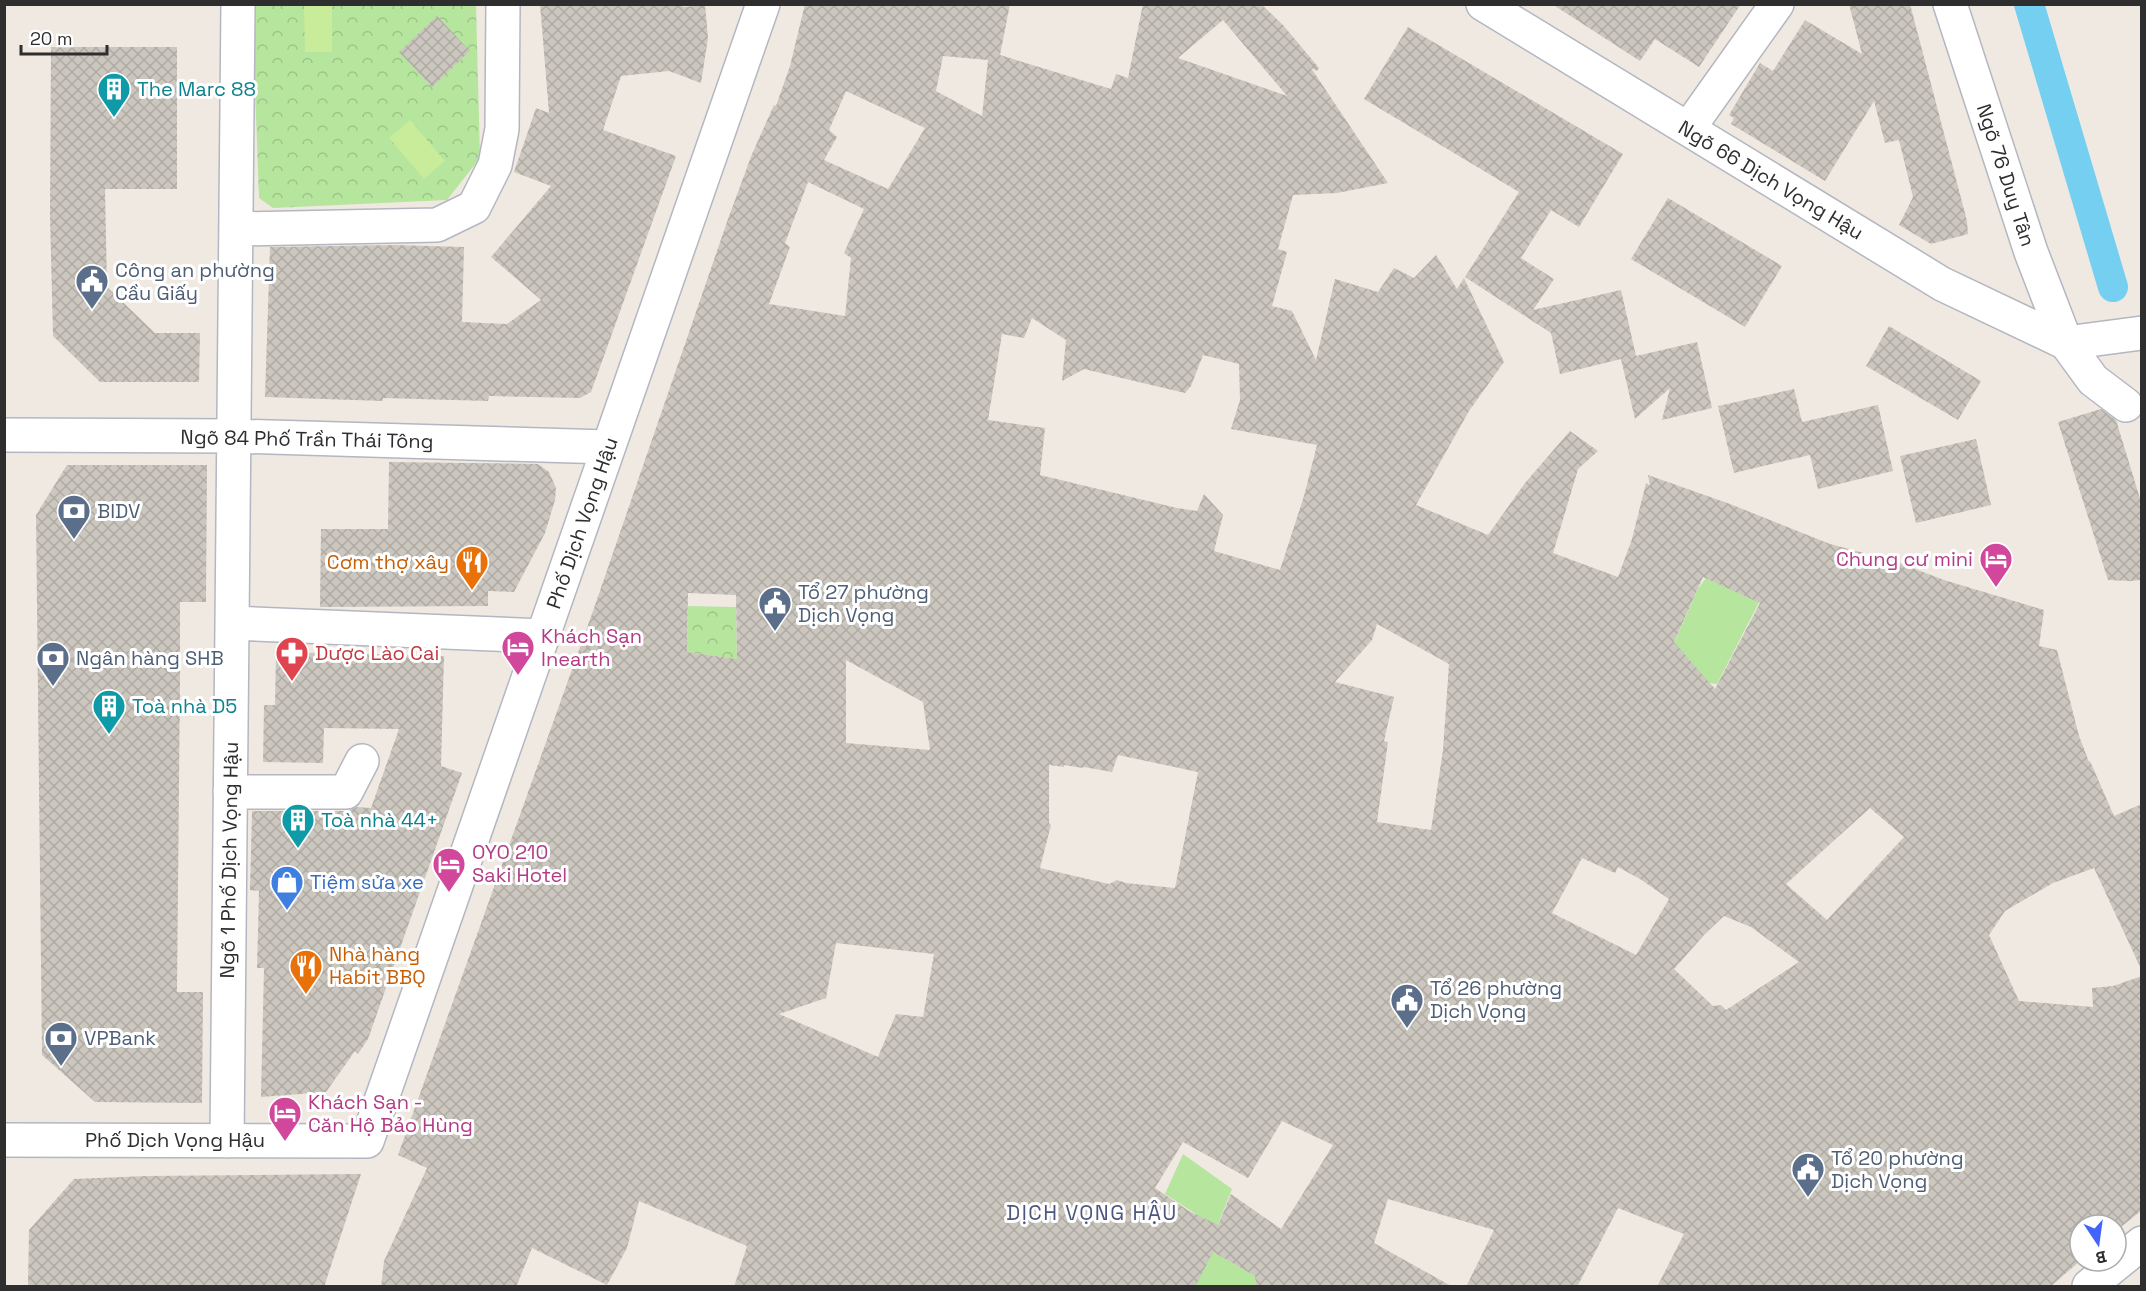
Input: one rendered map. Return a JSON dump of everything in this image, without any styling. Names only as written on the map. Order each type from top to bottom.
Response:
[{"type":"street","name":"Ngõ 1 Phố Dịch Vọng Hậu","points":[[227,1141],[238,4]]},
{"type":"street","points":[[236,229],[437,225],[474,207],[495,165],[502,129],[503,4]]},
{"type":"street","name":"Phố Dịch Vọng Hậu","points":[[4,1140],[367,1141],[763,4]]},
{"type":"street","name":"Ngõ 66 Dịch Vọng Hậu","points":[[1483,4],[1521,14],[1688,129],[1942,284],[2066,343]]},
{"type":"street","points":[[1688,129],[1777,4]]},
{"type":"street","name":"Ngõ 76 Duy Tân","points":[[1950,4],[2031,252],[2066,343]]},
{"type":"street","points":[[2126,405],[2093,380],[2066,343],[2142,333]]},
{"type":"street","name":"Ngõ 84 Phố Trần Thái Tông","points":[[4,435],[233,436],[608,447]]},
{"type":"street","points":[[232,623],[543,636]]},
{"type":"street","points":[[230,792],[346,792],[362,761]]},
{"type":"street","points":[[2089,1287],[2142,1243]]},
{"type":"green space","points":[[255,4],[476,5],[480,158],[447,200],[273,208],[259,198],[252,8]]},
{"type":"green space","points":[[304,5],[332,5],[332,52],[305,52]]},
{"type":"green space","points":[[410,120],[445,161],[424,179],[389,138]]},
{"type":"green space","points":[[1774,573],[1717,684],[1709,683],[1673,645],[1698,589],[1706,578],[1728,588]]},
{"type":"green space","points":[[688,606],[736,607],[737,659],[687,652]]},
{"type":"green space","points":[[1183,1154],[1232,1189],[1208,1249],[1255,1276],[1256,1286],[1195,1286],[1196,1214],[1165,1194]]},
{"type":"building","points":[[540,4],[683,4],[683,7],[705,5],[708,38],[701,83],[669,71],[621,76],[603,130],[676,156],[591,392],[580,398],[489,396],[488,401],[383,398],[383,401],[265,397],[270,247],[395,245],[464,247],[462,322],[507,324],[541,300],[491,257],[551,186],[514,172],[536,108],[549,113]]},
{"type":"building","points":[[805,4],[1010,4],[1000,55],[1111,89],[1116,74],[1128,78],[1143,4],[1261,4],[1283,25],[1319,68],[1317,71],[1311,68],[1388,183],[1337,193],[1293,195],[1278,249],[1287,252],[1272,306],[1292,311],[1316,360],[1335,279],[1378,292],[1394,268],[1414,278],[1436,255],[1457,289],[1464,278],[1504,362],[1469,411],[1416,505],[1488,535],[1525,483],[1570,431],[1598,451],[1578,469],[1553,553],[1618,577],[1632,539],[1646,483],[1650,486],[1648,475],[1730,504],[1830,544],[1894,561],[1944,580],[2044,610],[2039,646],[2057,650],[2079,736],[2114,816],[2142,804],[2142,971],[2094,868],[2053,883],[2005,911],[1989,935],[2019,1001],[2093,1007],[2092,988],[2113,986],[2142,976],[2142,1210],[2128,1221],[2128,1213],[2068,1213],[2068,1271],[2050,1287],[1657,1287],[1684,1234],[1618,1208],[1577,1287],[1466,1287],[1494,1230],[1388,1199],[1374,1243],[1453,1287],[1256,1287],[1255,1276],[1213,1252],[1195,1287],[734,1287],[747,1246],[639,1201],[627,1248],[607,1285],[532,1248],[516,1287],[381,1287],[384,1261],[427,1168],[398,1155],[593,611],[728,219],[752,154],[774,105],[776,106],[790,66]],"holes":[[[1223,20],[1287,96],[1178,58]],[[943,56],[988,60],[982,116],[936,91]],[[846,91],[925,128],[888,189],[824,160],[837,137],[829,130]],[[808,182],[864,209],[844,253],[851,258],[845,316],[769,304],[790,247],[785,243]],[[1032,318],[1066,340],[1062,381],[1084,369],[1185,393],[1191,386],[1203,355],[1239,364],[1240,400],[1231,429],[1317,445],[1304,496],[1280,570],[1214,551],[1223,515],[1204,494],[1197,511],[1040,475],[1045,428],[988,420],[1002,334],[1024,338]],[[1703,577],[1760,603],[1715,689],[1674,642]],[[688,593],[736,595],[737,659],[687,652]],[[1377,624],[1449,664],[1443,750],[1431,830],[1377,822],[1388,742],[1384,741],[1394,697],[1335,682],[1372,640]],[[846,660],[923,702],[930,750],[846,743]],[[1118,755],[1198,772],[1175,888],[1117,880],[1109,884],[1040,868],[1051,825],[1049,823],[1049,765],[1084,767],[1112,772]],[[1870,808],[1904,837],[1827,920],[1786,884]],[[1582,858],[1615,873],[1618,867],[1669,899],[1636,955],[1552,913]],[[1724,916],[1751,927],[1799,962],[1726,1010],[1721,1005],[1713,1006],[1674,969]],[[836,943],[934,954],[923,1017],[896,1014],[878,1057],[779,1014],[826,998]],[[1282,1121],[1333,1145],[1281,1229],[1231,1194],[1218,1225],[1189,1211],[1155,1188],[1183,1142],[1248,1178]]]},
{"type":"building","points":[[1552,4],[1741,4],[1699,67],[1655,39],[1640,61]]},
{"type":"building","points":[[1849,4],[1910,4],[1967,221],[1968,234],[1931,244],[1899,225],[1913,197],[1899,140],[1885,143],[1874,101],[1825,181],[1731,124],[1734,118],[1729,115],[1760,63],[1773,71],[1805,20],[1862,54]]},
{"type":"building","points":[[437,16],[470,51],[432,87],[399,52]]},
{"type":"building","points":[[1408,27],[1623,154],[1579,227],[1551,210],[1521,258],[1554,279],[1533,310],[1621,290],[1636,356],[1697,342],[1712,408],[1662,420],[1670,388],[1635,419],[1621,359],[1560,374],[1551,333],[1465,277],[1519,192],[1364,99]]},
{"type":"building","points":[[51,47],[177,47],[177,189],[105,189],[107,287],[155,333],[200,333],[199,382],[100,382],[53,336],[50,215]]},
{"type":"building","points":[[1668,198],[1782,266],[1745,327],[1631,259]]},
{"type":"building","points":[[1889,326],[1981,381],[1958,420],[1866,366]]},
{"type":"building","points":[[1794,389],[1802,422],[1878,405],[1893,471],[1818,489],[1810,455],[1734,473],[1718,406]]},
{"type":"building","points":[[2101,409],[2116,420],[2142,505],[2142,580],[2108,580],[2058,422]]},
{"type":"building","points":[[1976,439],[1991,505],[1916,523],[1900,456]]},
{"type":"building","points":[[389,462],[538,464],[549,472],[556,488],[555,500],[545,533],[514,592],[488,591],[488,606],[320,607],[321,529],[388,529]]},
{"type":"building","name":"Toà nhà D5","points":[[67,465],[207,465],[206,602],[180,602],[177,992],[203,992],[202,1103],[95,1102],[42,1055],[36,515]]},
{"type":"building","points":[[276,652],[444,656],[441,766],[462,773],[368,1039],[358,1054],[355,1051],[326,1092],[261,1097],[264,968],[257,968],[259,891],[250,890],[252,811],[346,811],[357,807],[371,808],[399,729],[324,728],[323,763],[263,762],[264,705],[275,705]]},
{"type":"building","points":[[361,1174],[324,1287],[28,1287],[29,1230],[74,1179]]},
{"type":"waterway","points":[[2029,4],[2113,287]]},
{"type":"place","name":"The Marc 88","points":[[114,118]]},
{"type":"place","name":"Công an phường Cầu Giấy","points":[[92,310]]},
{"type":"place","name":"BIDV","points":[[74,540]]},
{"type":"place","name":"Chung cư mini","points":[[1996,588]]},
{"type":"place","name":"Cơm thợ xây","points":[[472,591]]},
{"type":"place","name":"Tổ 27 phường Dịch Vọng","points":[[775,632]]},
{"type":"place","name":"Khách Sạn Inearth","points":[[518,676]]},
{"type":"place","name":"Dược Lào Cai","points":[[292,682]]},
{"type":"place","name":"Ngân hàng SHB","points":[[53,687]]},
{"type":"place","name":"Toà nhà D5","points":[[109,735]]},
{"type":"place","name":"Toà nhà 44+","points":[[298,849]]},
{"type":"place","name":"OYO 210 Saki Hotel","points":[[449,893]]},
{"type":"place","name":"Tiệm sửa xe","points":[[287,911]]},
{"type":"place","name":"Nhà hàng Habit BBQ","points":[[306,995]]},
{"type":"place","name":"Tổ 26 phường Dịch Vọng","points":[[1407,1029]]},
{"type":"place","name":"VPBank","points":[[61,1067]]},
{"type":"place","name":"Khách Sạn - Căn Hộ Bảo Hùng","points":[[285,1142]]},
{"type":"place","name":"Tổ 20 phường Dịch Vọng","points":[[1808,1198]]},
{"type":"district","name":"DỊCH VỌNG HẬU","points":[[1092,1212]]}]
